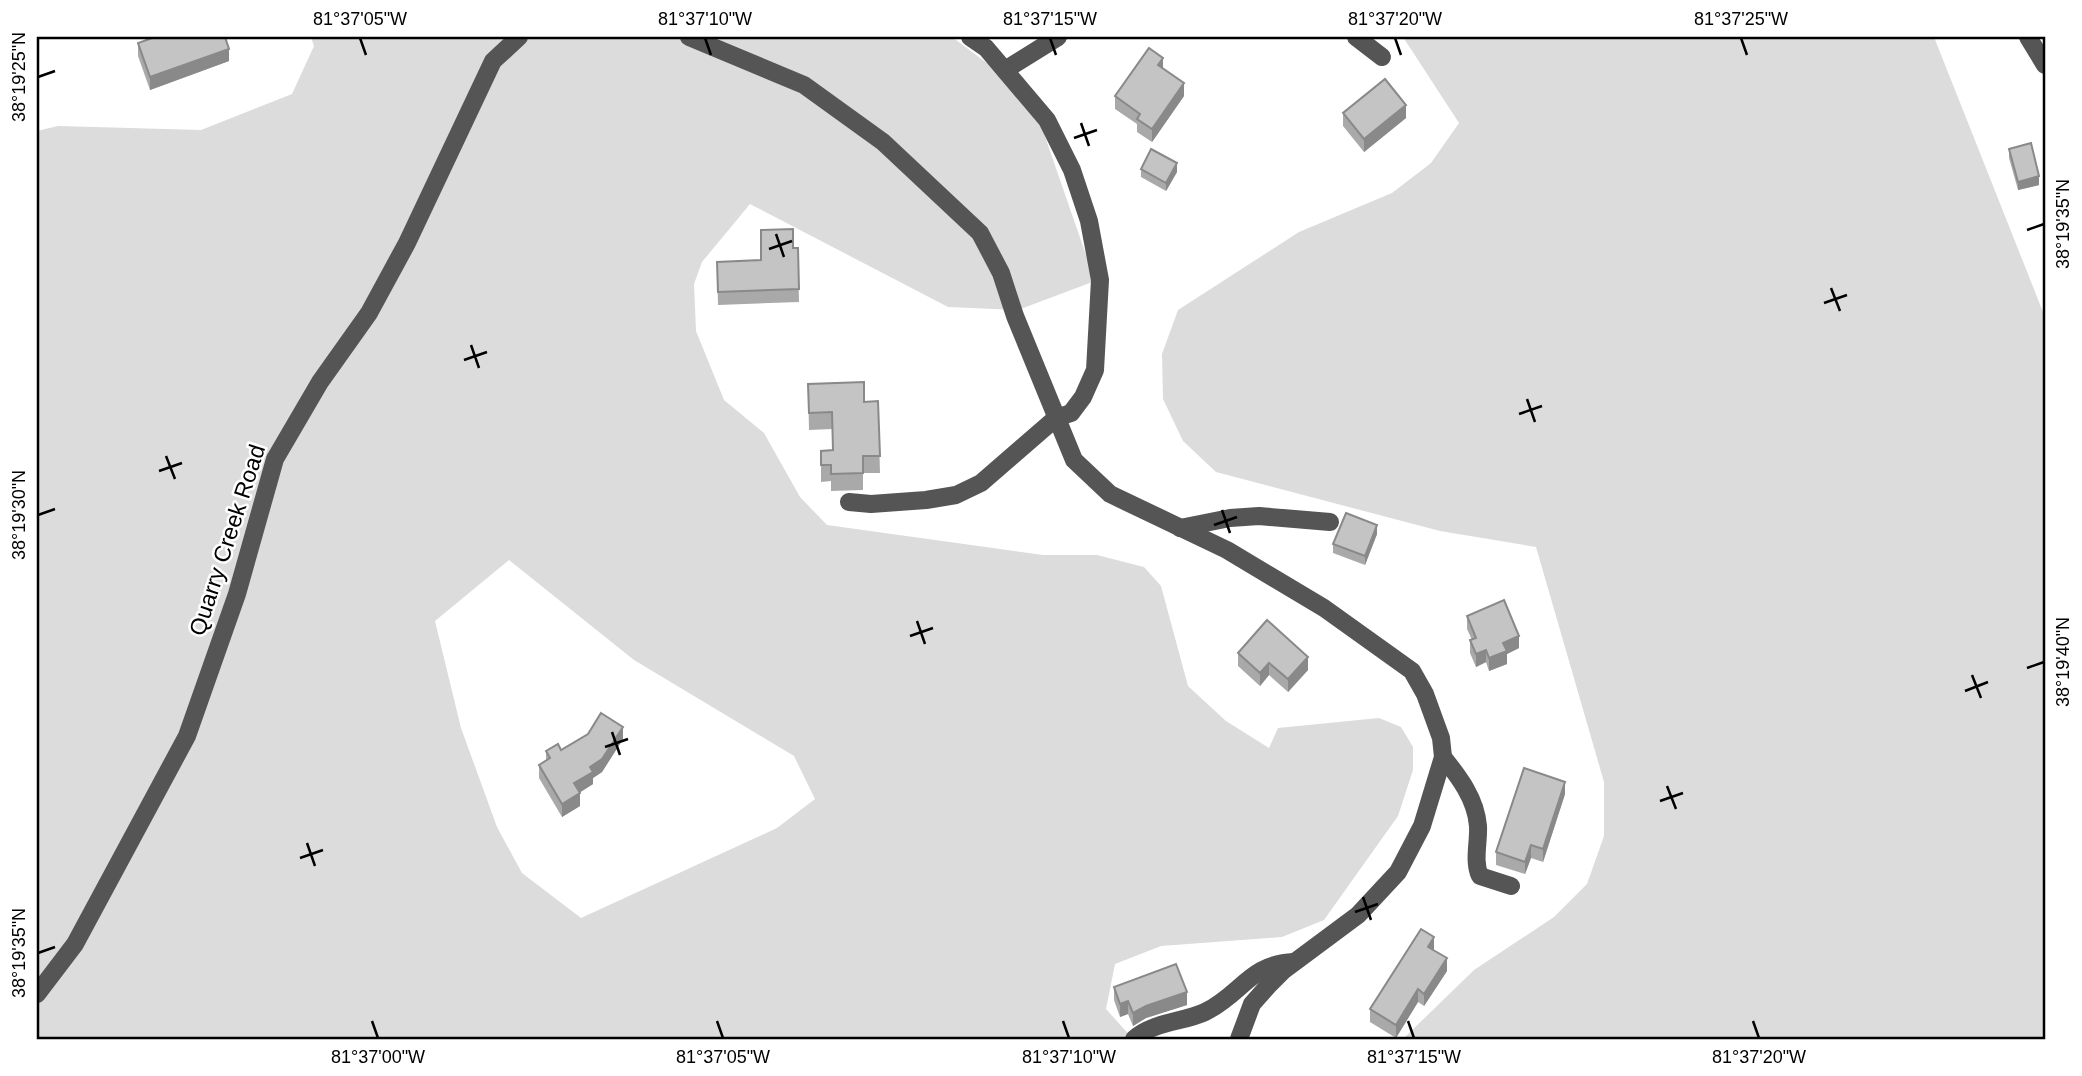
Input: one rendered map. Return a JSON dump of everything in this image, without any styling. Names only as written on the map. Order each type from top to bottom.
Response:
[{"type":"street","name":"Quarry Creek Road","points":[[37,994],[75,944],[187,736],[237,594],[275,459],[320,382],[369,313],[407,243],[493,61],[519,37]]},
{"type":"street","points":[[689,37],[804,85],[883,142],[980,233],[1001,273],[1015,316],[1074,460],[1110,494],[1227,550],[1324,608],[1412,671],[1425,694],[1441,738],[1443,757],[1422,827],[1398,872],[1358,915],[1294,962],[1268,986],[1252,1004],[1239,1039]]},
{"type":"street","points":[[849,502],[926,500],[956,495],[982,483],[1056,418],[1072,413],[1083,397],[1095,370],[1100,280],[1089,221],[1072,170],[1047,120],[986,48],[970,37]]},
{"type":"street","points":[[1005,70],[1058,37]]},
{"type":"street","points":[[1356,37],[1382,57]]},
{"type":"street","points":[[2028,37],[2045,65]]},
{"type":"street","points":[[1180,528],[1230,518],[1259,516],[1330,522]]},
{"type":"street","points":[[1443,757],[1462,781],[1474,808],[1478,825],[1477,869],[1480,876],[1511,886]]},
{"type":"street","points":[[1134,1039],[1147,1031],[1205,1012],[1232,995],[1258,971],[1276,963],[1294,962]]},
{"type":"shaded area","points":[[311,37],[952,37],[1031,96],[1095,281],[1018,310],[948,307],[750,204],[702,262],[694,284],[696,331],[724,400],[764,433],[800,497],[827,525],[1043,555],[1097,555],[1144,567],[1161,586],[1188,686],[1226,721],[1269,748],[1278,728],[1379,718],[1401,727],[1413,747],[1413,770],[1398,816],[1324,920],[1282,937],[1161,946],[1115,964],[1106,1009],[1133,1039],[37,1039],[37,131],[58,126],[201,130],[292,94],[314,46]],"holes":[[[509,560],[634,660],[794,756],[815,799],[777,828],[581,918],[522,873],[497,827],[461,728],[435,621]]]},
{"type":"shaded area","points":[[1403,37],[1934,37],[2045,317],[2045,1039],[1403,1039],[1474,970],[1554,917],[1587,884],[1604,836],[1604,782],[1536,547],[1440,531],[1216,472],[1183,441],[1163,399],[1162,354],[1178,310],[1299,232],[1392,193],[1431,163],[1459,123]]},
{"type":"building","points":[[155,37],[225,37],[229,49],[150,77],[138,43]]},
{"type":"building","points":[[1149,48],[1163,58],[1158,65],[1184,83],[1152,129],[1137,119],[1140,114],[1115,96]]},
{"type":"building","points":[[1385,79],[1406,105],[1364,139],[1343,113]]},
{"type":"building","points":[[2031,143],[2039,176],[2018,182],[2009,149]]},
{"type":"building","points":[[1151,149],[1177,163],[1166,183],[1141,169]]},
{"type":"building","points":[[793,229],[793,248],[798,248],[799,289],[718,292],[717,262],[761,260],[761,230]]},
{"type":"building","points":[[864,382],[864,402],[878,401],[880,456],[863,456],[863,473],[831,474],[831,465],[821,465],[821,451],[833,450],[832,412],[809,413],[808,384]]},
{"type":"building","points":[[1346,513],[1377,525],[1365,556],[1333,544]]},
{"type":"building","points":[[1504,600],[1519,636],[1503,643],[1507,651],[1489,658],[1486,650],[1476,654],[1470,640],[1476,638],[1467,616]]},
{"type":"building","points":[[1267,620],[1308,657],[1288,679],[1269,663],[1260,673],[1238,653]]},
{"type":"building","points":[[601,713],[623,727],[602,759],[590,767],[593,772],[574,783],[580,793],[562,804],[539,765],[550,758],[546,751],[558,744],[561,750],[588,734]]},
{"type":"building","points":[[1524,768],[1565,782],[1543,849],[1531,845],[1525,862],[1496,852]]},
{"type":"building","points":[[1421,929],[1434,937],[1428,947],[1447,958],[1424,994],[1418,989],[1396,1025],[1370,1009]]},
{"type":"building","points":[[1176,964],[1187,992],[1133,1013],[1128,1001],[1120,1004],[1114,987]]}]
